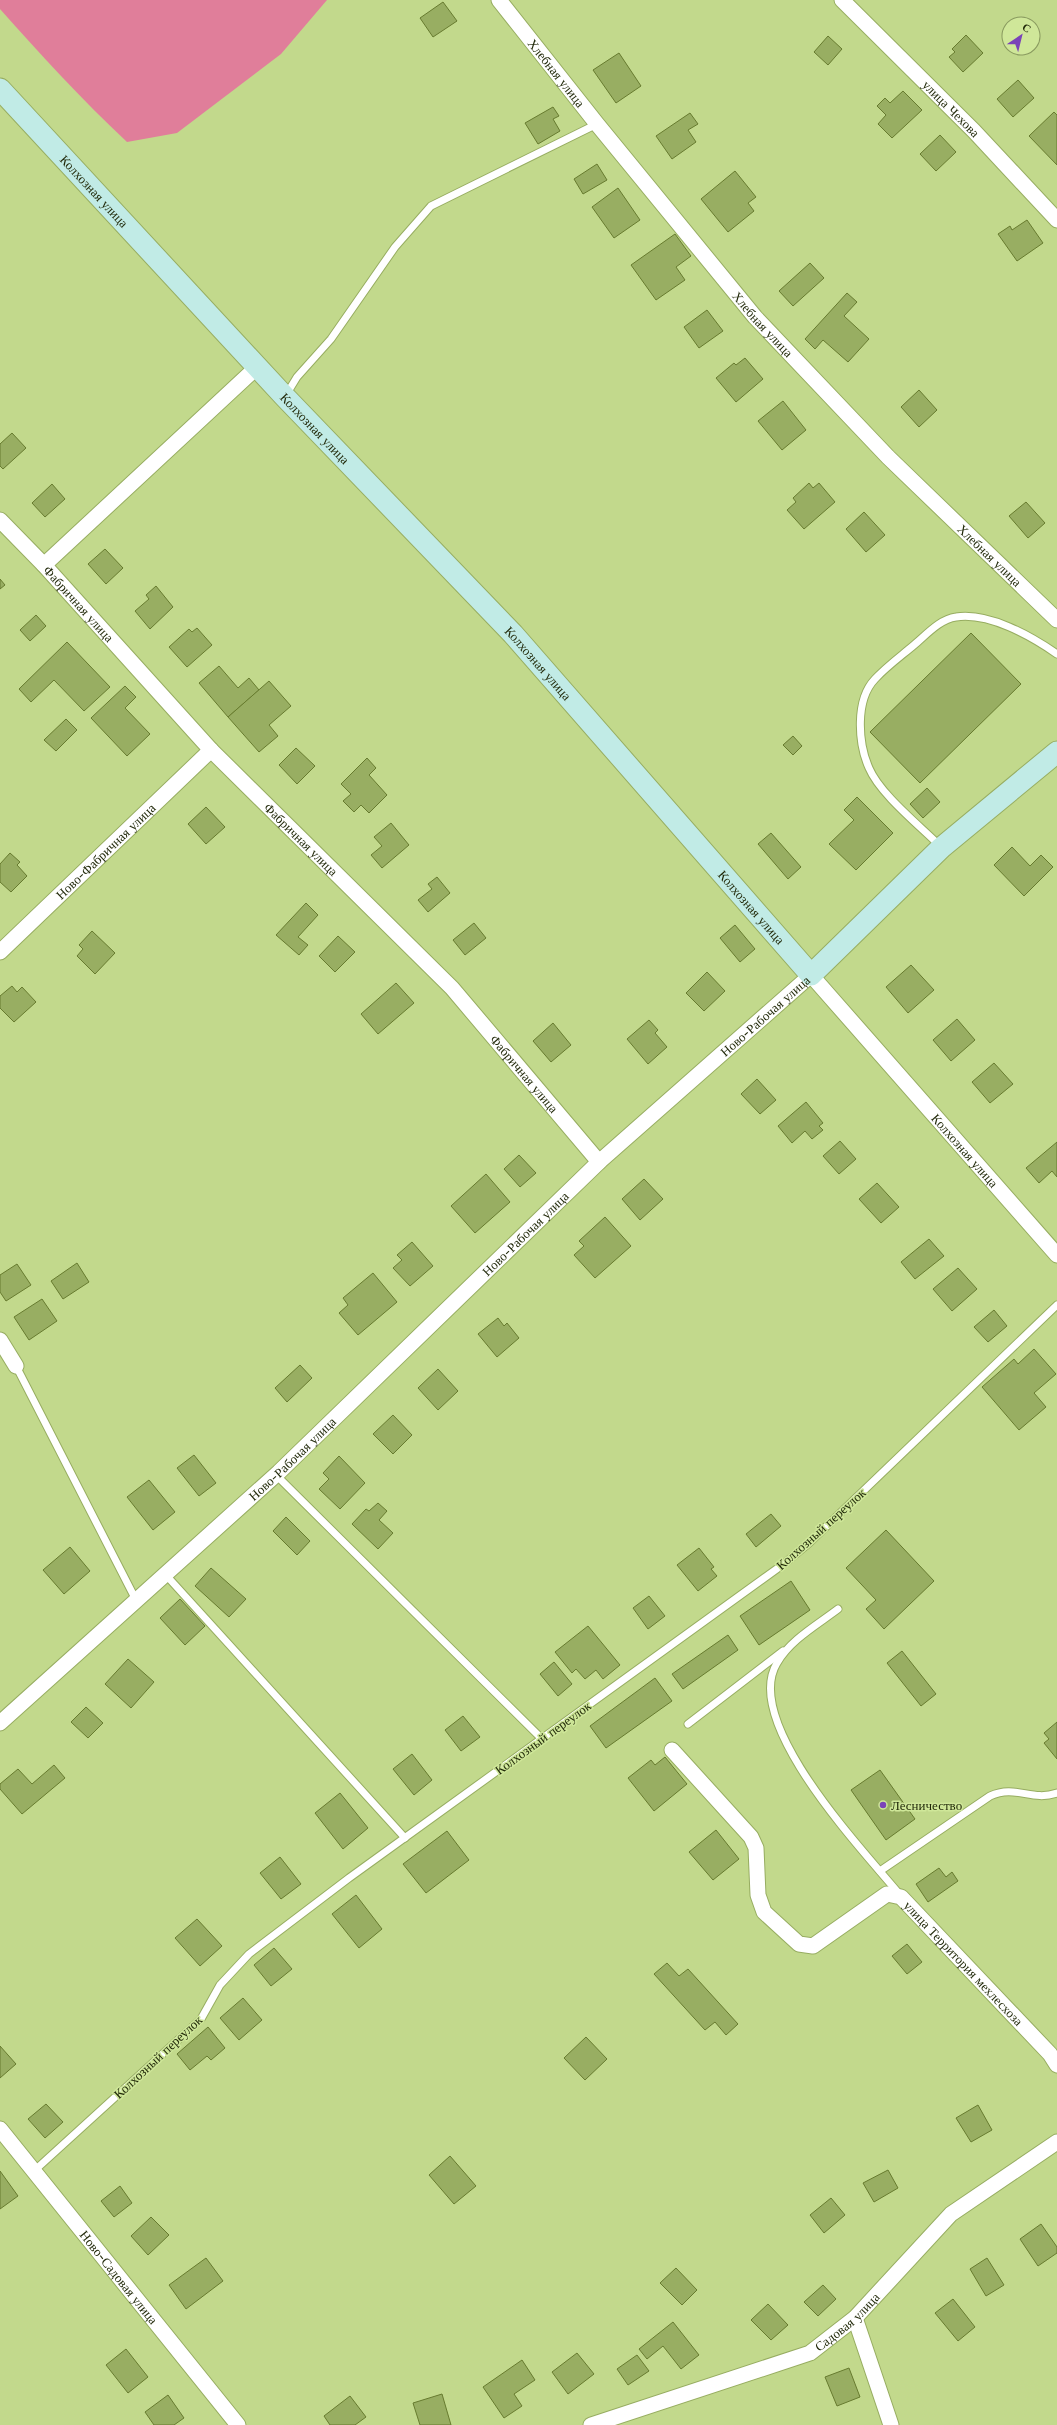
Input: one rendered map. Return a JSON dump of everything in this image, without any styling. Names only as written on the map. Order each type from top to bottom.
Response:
[{"type":"street","name":"Хлебная улица","points":[[499,0],[597,124],[755,317],[888,457],[1057,620]]},
{"type":"street","name":"улица Чехова","points":[[842,0],[974,131],[1057,220]]},
{"type":"street","name":"Колхозная улица","points":[[0,89],[285,397],[513,634],[1057,1255]]},
{"type":"street","points":[[44,565],[257,367]]},
{"type":"street","name":"Фабричная улица","points":[[0,520],[44,565],[211,750],[452,988],[600,1162]]},
{"type":"street","name":"Ново-Фабричная улица","points":[[0,952],[211,750]]},
{"type":"street","name":"Ново-Рабочая улица","points":[[0,1723],[276,1475],[600,1162],[811,975],[941,848],[1057,752]]},
{"type":"street","points":[[0,1340],[16,1366]]},
{"type":"street","name":"улица Территория мехлесхоза","points":[[672,1750],[751,1837],[756,1848],[758,1895],[764,1912],[798,1944],[813,1946],[887,1894],[901,1897],[1050,2054],[1057,2065]]},
{"type":"street","name":"Ново-Садовая улица","points":[[0,2129],[238,2425]]},
{"type":"street","name":"Садовая улица","points":[[591,2425],[810,2353],[855,2318],[951,2214],[1057,2142]]},
{"type":"street","points":[[855,2318],[891,2425]]},
{"type":"lane","points":[[285,397],[297,377],[331,339],[395,247],[431,206],[597,124]]},
{"type":"lane","points":[[941,848],[876,782],[869,768],[861,738],[861,720],[866,692],[874,679],[939,624],[956,617],[977,618],[1005,625],[1057,654]]},
{"type":"lane","name":"Колхозный переулок","points":[[33,2171],[201,2019],[220,1985],[249,1954],[405,1838],[785,1563],[815,1538],[1057,1305]]},
{"type":"lane","points":[[16,1366],[136,1600]]},
{"type":"lane","points":[[276,1475],[542,1739]]},
{"type":"lane","points":[[165,1574],[405,1838]]},
{"type":"lane","points":[[688,1724],[838,1609]]},
{"type":"lane","points":[[789,1646],[776,1664],[770,1684],[775,1716],[795,1763],[814,1791],[901,1897]]},
{"type":"lane","points":[[880,1871],[990,1796],[1001,1791],[1044,1798],[1057,1793]]},
{"type":"shaded area","points":[[0,0],[327,0],[281,54],[177,133],[127,142],[62,77],[0,9]]},
{"type":"building","points":[[443,2],[457,21],[433,37],[420,18]]},
{"type":"building","points":[[966,35],[983,53],[963,72],[949,57],[955,52],[952,49]]},
{"type":"building","points":[[828,36],[842,49],[828,65],[814,52]]},
{"type":"building","points":[[619,53],[641,86],[616,103],[593,70]]},
{"type":"building","points":[[1018,80],[1034,98],[1013,117],[997,99]]},
{"type":"building","points":[[903,91],[922,110],[892,138],[878,124],[886,115],[877,106],[885,98],[890,103]]},
{"type":"building","points":[[553,107],[559,116],[553,119],[560,131],[538,144],[525,123]]},
{"type":"building","points":[[1054,112],[1057,115],[1057,165],[1029,136]]},
{"type":"building","points":[[690,113],[698,124],[688,130],[696,142],[672,159],[656,136]]},
{"type":"building","points":[[940,135],[956,152],[936,171],[920,154]]},
{"type":"building","points":[[597,164],[607,180],[583,194],[574,179]]},
{"type":"building","points":[[735,171],[756,197],[748,203],[754,211],[728,232],[701,199]]},
{"type":"building","points":[[618,188],[640,220],[614,238],[592,207]]},
{"type":"building","points":[[1027,220],[1043,243],[1017,261],[998,234],[1010,226],[1012,230]]},
{"type":"building","points":[[675,234],[691,256],[676,267],[685,280],[656,300],[631,265]]},
{"type":"building","points":[[810,263],[824,278],[793,306],[779,291]]},
{"type":"building","points":[[847,293],[857,302],[844,316],[869,339],[848,362],[823,340],[815,349],[805,339]]},
{"type":"building","points":[[707,310],[723,331],[699,348],[684,327]]},
{"type":"building","points":[[745,358],[763,379],[736,402],[716,378],[734,363],[736,365]]},
{"type":"building","points":[[919,390],[937,410],[919,427],[901,407]]},
{"type":"building","points":[[783,401],[806,430],[782,450],[758,421]]},
{"type":"building","points":[[12,433],[26,448],[3,469],[0,466],[0,444]]},
{"type":"building","points":[[809,483],[813,488],[819,483],[835,502],[804,529],[787,510],[796,502],[793,498]]},
{"type":"building","points":[[52,484],[65,499],[45,517],[32,503]]},
{"type":"building","points":[[1026,502],[1045,523],[1028,538],[1009,516]]},
{"type":"building","points":[[864,512],[885,535],[866,552],[846,529]]},
{"type":"building","points":[[105,549],[123,568],[106,584],[88,564]]},
{"type":"building","points":[[0,579],[5,585],[0,589]]},
{"type":"building","points":[[156,586],[173,607],[150,629],[135,611],[149,599],[146,595]]},
{"type":"building","points":[[36,615],[46,626],[30,641],[20,630]]},
{"type":"building","points":[[197,628],[212,645],[187,667],[169,647],[189,629],[192,632]]},
{"type":"building","points":[[971,633],[1021,684],[920,783],[870,732]]},
{"type":"building","points":[[67,642],[110,687],[84,711],[54,680],[31,702],[19,689]]},
{"type":"building","points":[[219,666],[238,688],[249,678],[259,690],[228,717],[199,683]]},
{"type":"building","points":[[269,681],[291,706],[269,725],[278,736],[259,752],[228,717]]},
{"type":"building","points":[[125,686],[136,697],[125,708],[150,734],[127,756],[91,718]]},
{"type":"building","points":[[66,719],[77,730],[56,751],[44,740]]},
{"type":"building","points":[[793,736],[802,746],[793,755],[783,745]]},
{"type":"building","points":[[296,748],[315,766],[297,784],[279,765]]},
{"type":"building","points":[[367,758],[376,768],[369,775],[387,795],[369,813],[361,805],[354,812],[343,801],[351,794],[341,784]]},
{"type":"building","points":[[927,788],[940,802],[923,818],[910,804]]},
{"type":"building","points":[[857,797],[893,833],[856,870],[829,844],[854,820],[844,810]]},
{"type":"building","points":[[206,807],[225,827],[206,844],[188,824]]},
{"type":"building","points":[[391,823],[409,845],[382,868],[371,855],[382,846],[374,837]]},
{"type":"building","points":[[771,833],[801,867],[788,879],[758,844]]},
{"type":"building","points":[[1012,847],[1030,866],[1041,855],[1053,867],[1024,896],[994,865]]},
{"type":"building","points":[[10,853],[20,862],[17,865],[27,876],[11,892],[0,882],[0,864]]},
{"type":"building","points":[[437,877],[450,893],[428,912],[418,900],[432,889],[428,884]]},
{"type":"building","points":[[306,903],[318,915],[298,937],[308,945],[299,955],[276,935]]},
{"type":"building","points":[[474,923],[486,938],[465,955],[453,940]]},
{"type":"building","points":[[735,925],[755,949],[740,962],[720,938]]},
{"type":"building","points":[[92,931],[115,953],[95,974],[77,956],[83,949],[79,945]]},
{"type":"building","points":[[338,936],[355,952],[335,972],[319,956]]},
{"type":"building","points":[[911,965],[934,990],[908,1013],[886,987]]},
{"type":"building","points":[[707,972],[725,991],[704,1011],[686,993]]},
{"type":"building","points":[[396,983],[414,1003],[378,1034],[361,1014]]},
{"type":"building","points":[[12,986],[17,992],[22,987],[36,1002],[14,1022],[0,1008],[0,996]]},
{"type":"building","points":[[957,1019],[975,1040],[951,1061],[933,1040]]},
{"type":"building","points":[[649,1020],[658,1030],[655,1033],[667,1047],[648,1064],[627,1039]]},
{"type":"building","points":[[553,1023],[571,1045],[551,1062],[533,1041]]},
{"type":"building","points":[[994,1063],[1013,1084],[990,1103],[972,1082]]},
{"type":"building","points":[[757,1079],[776,1100],[760,1114],[741,1094]]},
{"type":"building","points":[[806,1102],[823,1123],[819,1126],[823,1130],[812,1139],[805,1131],[792,1143],[778,1126]]},
{"type":"building","points":[[840,1141],[856,1159],[839,1174],[823,1156]]},
{"type":"building","points":[[1057,1142],[1057,1177],[1052,1171],[1039,1183],[1026,1168]]},
{"type":"building","points":[[519,1155],[536,1173],[520,1187],[504,1169]]},
{"type":"building","points":[[486,1174],[510,1202],[475,1233],[451,1206]]},
{"type":"building","points":[[644,1179],[663,1199],[640,1220],[622,1199]]},
{"type":"building","points":[[877,1183],[899,1207],[881,1223],[859,1199]]},
{"type":"building","points":[[605,1217],[631,1246],[595,1278],[574,1255],[584,1246],[579,1241]]},
{"type":"building","points":[[929,1239],[944,1256],[915,1279],[901,1262]]},
{"type":"building","points":[[412,1242],[433,1266],[410,1286],[393,1268],[402,1260],[397,1255]]},
{"type":"building","points":[[77,1263],[89,1282],[63,1299],[51,1281]]},
{"type":"building","points":[[17,1264],[31,1285],[6,1301],[0,1292],[0,1275]]},
{"type":"building","points":[[958,1268],[977,1289],[952,1311],[933,1289]]},
{"type":"building","points":[[373,1273],[397,1302],[358,1335],[339,1313],[348,1305],[343,1298]]},
{"type":"building","points":[[42,1299],[57,1321],[29,1340],[14,1317]]},
{"type":"building","points":[[994,1310],[1007,1326],[988,1342],[974,1327]]},
{"type":"building","points":[[498,1318],[504,1326],[507,1323],[519,1338],[497,1357],[478,1334]]},
{"type":"building","points":[[1034,1349],[1056,1374],[1034,1393],[1046,1407],[1019,1430],[982,1387],[1014,1359],[1018,1364]]},
{"type":"building","points":[[300,1365],[312,1378],[287,1402],[275,1388]]},
{"type":"building","points":[[438,1369],[458,1391],[438,1410],[418,1388]]},
{"type":"building","points":[[393,1415],[412,1435],[393,1454],[373,1434]]},
{"type":"building","points":[[194,1455],[216,1483],[199,1496],[177,1468]]},
{"type":"building","points":[[339,1456],[365,1483],[340,1509],[319,1489],[329,1479],[323,1473]]},
{"type":"building","points":[[149,1480],[175,1512],[153,1530],[127,1497]]},
{"type":"building","points":[[378,1503],[387,1511],[379,1520],[393,1533],[378,1549],[352,1524],[366,1509],[369,1511]]},
{"type":"building","points":[[771,1514],[781,1526],[756,1547],[746,1534]]},
{"type":"building","points":[[286,1517],[310,1541],[297,1555],[273,1531]]},
{"type":"building","points":[[886,1530],[934,1581],[884,1629],[866,1609],[876,1600],[846,1568]]},
{"type":"building","points":[[70,1547],[90,1571],[64,1594],[43,1570]]},
{"type":"building","points":[[699,1548],[714,1567],[711,1569],[717,1576],[698,1591],[677,1565]]},
{"type":"building","points":[[211,1568],[246,1599],[229,1617],[195,1586]]},
{"type":"building","points":[[791,1581],[810,1610],[759,1645],[740,1616]]},
{"type":"building","points":[[649,1596],[665,1616],[648,1629],[633,1608]]},
{"type":"building","points":[[180,1599],[205,1626],[185,1645],[160,1618]]},
{"type":"building","points":[[588,1626],[620,1665],[603,1679],[596,1670],[585,1679],[576,1669],[572,1673],[555,1652]]},
{"type":"building","points":[[728,1635],[738,1650],[683,1689],[672,1674]]},
{"type":"building","points":[[902,1651],[936,1694],[921,1706],[887,1663]]},
{"type":"building","points":[[128,1659],[154,1682],[131,1708],[105,1684]]},
{"type":"building","points":[[554,1662],[572,1684],[558,1696],[540,1674]]},
{"type":"building","points":[[655,1678],[672,1701],[606,1748],[590,1726]]},
{"type":"building","points":[[86,1707],[103,1723],[88,1738],[71,1722]]},
{"type":"building","points":[[463,1716],[480,1737],[461,1751],[445,1730]]},
{"type":"building","points":[[1057,1722],[1057,1759],[1044,1743],[1049,1739],[1044,1733]]},
{"type":"building","points":[[412,1754],[432,1780],[414,1795],[393,1769]]},
{"type":"building","points":[[665,1757],[687,1784],[654,1811],[628,1778],[651,1760],[655,1765]]},
{"type":"building","points":[[54,1765],[65,1778],[22,1814],[0,1789],[0,1784],[18,1769],[32,1784]]},
{"type":"building","name":"Лесничество","points":[[880,1770],[915,1819],[886,1840],[851,1790]]},
{"type":"building","points":[[340,1793],[368,1828],[343,1849],[315,1813]]},
{"type":"building","points":[[716,1830],[739,1859],[713,1880],[689,1852]]},
{"type":"building","points":[[447,1831],[469,1860],[426,1893],[403,1864]]},
{"type":"building","points":[[280,1857],[301,1884],[281,1899],[260,1873]]},
{"type":"building","points":[[939,1868],[946,1877],[952,1872],[958,1881],[928,1902],[916,1884]]},
{"type":"building","points":[[356,1895],[382,1929],[359,1948],[332,1914]]},
{"type":"building","points":[[197,1919],[222,1946],[200,1966],[175,1938]]},
{"type":"building","points":[[907,1944],[922,1962],[907,1974],[892,1956]]},
{"type":"building","points":[[274,1948],[292,1969],[271,1986],[254,1965]]},
{"type":"building","points":[[667,1963],[679,1976],[688,1969],[738,2024],[726,2035],[715,2022],[705,2030],[654,1974]]},
{"type":"building","points":[[243,1998],[262,2020],[239,2040],[220,2018]]},
{"type":"building","points":[[208,2027],[225,2048],[211,2060],[207,2056],[190,2070],[177,2054]]},
{"type":"building","points":[[586,2037],[607,2059],[585,2080],[564,2058]]},
{"type":"building","points":[[0,2046],[16,2064],[0,2078]]},
{"type":"building","points":[[46,2104],[63,2122],[45,2138],[28,2119]]},
{"type":"building","points":[[978,2105],[992,2130],[971,2142],[956,2118]]},
{"type":"building","points":[[450,2156],[476,2186],[454,2204],[429,2175]]},
{"type":"building","points":[[888,2170],[898,2188],[874,2202],[863,2183]]},
{"type":"building","points":[[0,2171],[18,2196],[0,2209]]},
{"type":"building","points":[[120,2186],[132,2203],[114,2217],[101,2201]]},
{"type":"building","points":[[831,2198],[845,2215],[824,2233],[810,2215]]},
{"type":"building","points":[[151,2217],[169,2235],[148,2255],[131,2236]]},
{"type":"building","points":[[1041,2224],[1057,2247],[1057,2253],[1038,2266],[1020,2239]]},
{"type":"building","points":[[206,2258],[223,2281],[186,2309],[169,2285]]},
{"type":"building","points":[[987,2258],[1004,2285],[986,2296],[970,2269]]},
{"type":"building","points":[[676,2268],[697,2290],[682,2305],[660,2283]]},
{"type":"building","points":[[823,2285],[836,2299],[818,2316],[804,2302]]},
{"type":"building","points":[[953,2299],[975,2327],[958,2341],[935,2313]]},
{"type":"building","points":[[768,2304],[788,2325],[771,2340],[751,2320]]},
{"type":"building","points":[[673,2322],[699,2355],[681,2369],[663,2346],[647,2359],[639,2349]]},
{"type":"building","points":[[126,2349],[148,2377],[128,2393],[106,2365]]},
{"type":"building","points":[[577,2353],[594,2374],[568,2394],[552,2372]]},
{"type":"building","points":[[637,2355],[649,2371],[628,2385],[617,2369]]},
{"type":"building","points":[[522,2360],[535,2380],[514,2394],[522,2406],[504,2418],[483,2387]]},
{"type":"building","points":[[849,2368],[860,2397],[837,2406],[825,2377]]},
{"type":"building","points":[[442,2394],[451,2425],[420,2425],[413,2403]]},
{"type":"building","points":[[168,2395],[184,2418],[174,2425],[154,2425],[145,2412]]},
{"type":"building","points":[[350,2396],[366,2417],[355,2425],[330,2425],[324,2416]]},
{"type":"place","name":"Лесничество","points":[[883,1805]]}]
